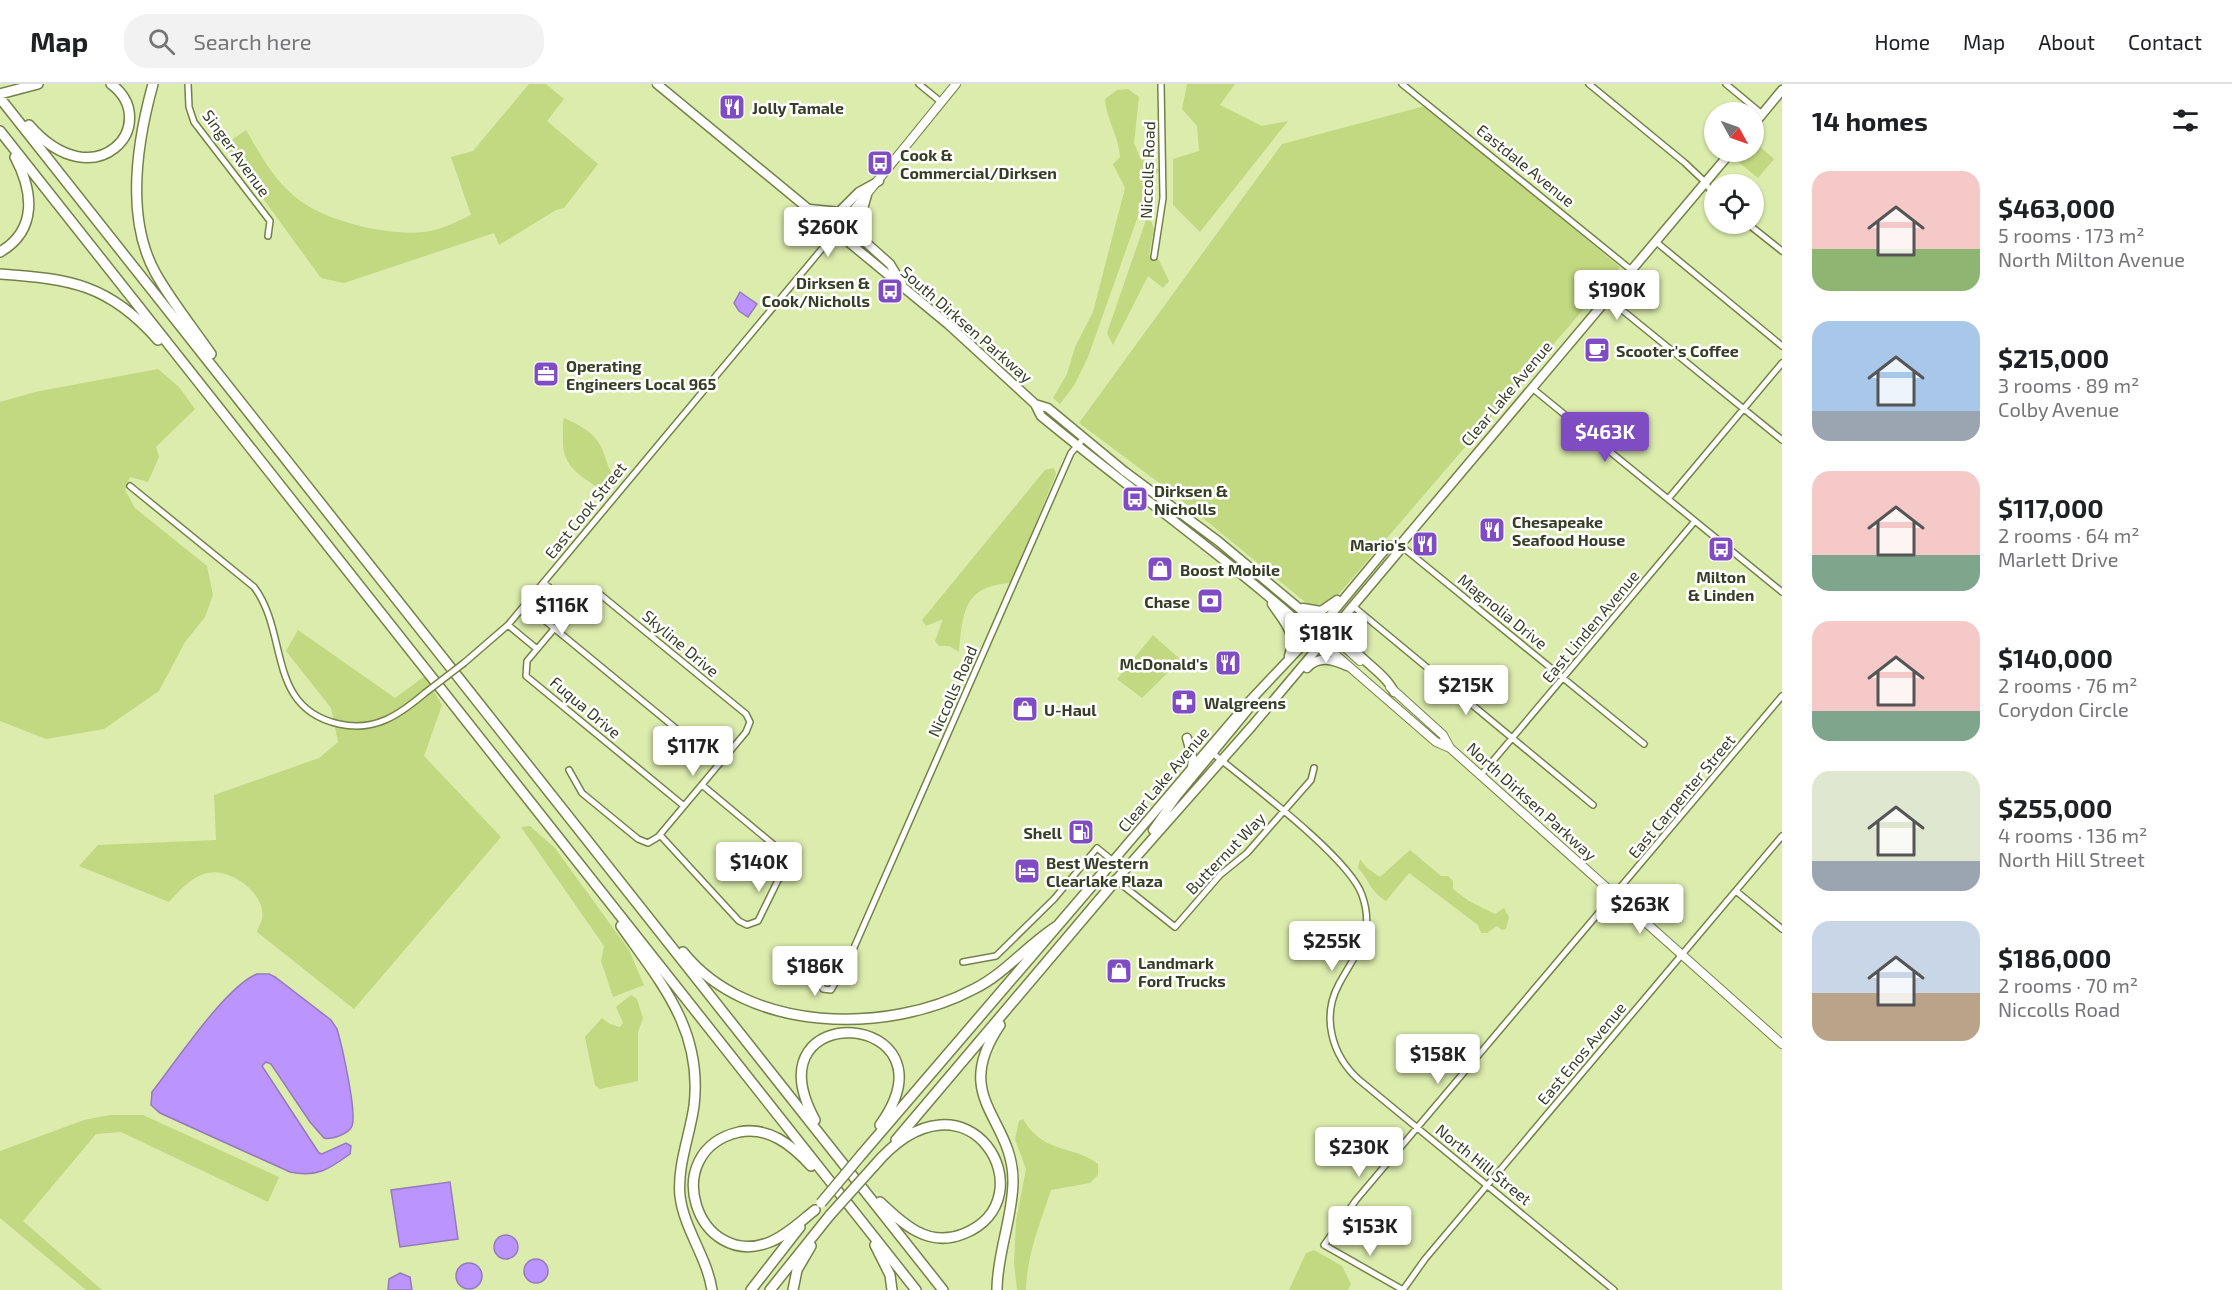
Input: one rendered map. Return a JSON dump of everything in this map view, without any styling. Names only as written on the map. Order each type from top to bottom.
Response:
[{"type":"highway","points":[[39,84],[0,95],[943,1290]]},
{"type":"highway","points":[[13,110],[54,148],[75,157],[98,157],[119,145],[129,122],[125,101],[111,84]]},
{"type":"highway","points":[[153,84],[142,133],[138,183],[140,221],[150,259],[156,274],[258,423]]},
{"type":"highway","points":[[0,132],[25,177],[30,203],[24,229],[14,243],[0,252]]},
{"type":"highway","points":[[0,132],[916,1290]]},
{"type":"highway","points":[[0,274],[66,280],[116,302],[142,323],[210,397]]},
{"type":"highway","name":"Clear Lake Avenue","points":[[863,1153],[1113,861]]},
{"type":"highway","points":[[581,866],[673,1000],[688,1035],[693,1057],[695,1093],[681,1173],[680,1198],[712,1290]]},
{"type":"highway","name":"Clear Lake Avenue","points":[[887,1151],[1116,880]]},
{"type":"highway","points":[[629,893],[663,927],[687,957],[722,988],[765,1008],[811,1017],[875,1016],[909,1011],[951,999],[1003,972],[1044,934],[1057,926]]},
{"type":"highway","points":[[997,1290],[1000,1256],[1013,1188],[1013,1170],[985,1099],[981,1071],[992,1037],[1023,990]]},
{"type":"highway","points":[[751,1290],[863,1153],[891,1108],[898,1091],[898,1073],[893,1057],[874,1038],[860,1032],[842,1031],[824,1038],[809,1052],[802,1070],[801,1088],[806,1104],[830,1146]]},
{"type":"highway","points":[[770,1290],[820,1227],[831,1215],[874,1166],[887,1151],[913,1132],[929,1126],[946,1124],[968,1130],[987,1144],[998,1165],[1000,1184],[995,1204],[987,1219],[973,1230],[948,1238],[930,1237],[905,1226],[857,1179]]},
{"type":"highway","points":[[818,1206],[772,1241],[755,1245],[731,1242],[712,1232],[697,1209],[693,1192],[697,1167],[706,1152],[720,1140],[746,1131],[765,1133],[796,1150],[824,1182],[840,1194]]},
{"type":"highway","points":[[864,1224],[890,1275],[892,1290]]},
{"type":"highway","points":[[793,1290],[797,1270],[820,1227]]},
{"type":"main road","name":"South Dirksen Parkway","points":[[657,84],[967,341],[1035,404],[1041,416],[1267,596],[1322,644]]},
{"type":"main road","name":"East Cook Street","points":[[836,232],[956,84]]},
{"type":"main road","points":[[1764,112],[1782,90]]},
{"type":"main road","name":"Clear Lake Avenue","points":[[1712,174],[1722,162]]},
{"type":"main road","points":[[807,209],[839,212],[859,192],[879,181]]},
{"type":"main road","name":"Clear Lake Avenue","points":[[1116,880],[1354,607],[1400,550],[1400,545],[1606,297],[1704,183]]},
{"type":"main road","points":[[867,195],[859,223],[861,238],[890,264],[905,290]]},
{"type":"main road","name":"South Dirksen Parkway","points":[[1035,404],[1048,408],[1314,620]]},
{"type":"main road","name":"Clear Lake Avenue","points":[[1113,861],[1191,769],[1247,713],[1265,685],[1321,626],[1388,546],[1400,545]]},
{"type":"main road","points":[[1297,605],[1310,611],[1328,609],[1365,566],[1372,564]]},
{"type":"main road","points":[[1267,596],[1292,635],[1287,660]]},
{"type":"main road","points":[[1347,615],[1345,631],[1349,644],[1389,680],[1394,692]]},
{"type":"main road","name":"North Dirksen Parkway","points":[[1314,620],[1443,735],[1450,748]]},
{"type":"main road","name":"North Dirksen Parkway","points":[[1322,644],[1436,742],[1450,748],[1782,1044]]},
{"type":"main road","points":[[1252,726],[1261,723],[1312,663],[1328,659],[1347,666]]},
{"type":"main road","points":[[1187,738],[1193,760],[1191,769]]},
{"type":"main road","points":[[1147,844],[1154,828],[1210,752]]},
{"type":"street","name":"Singer Avenue","points":[[188,84],[189,107],[194,122],[270,221],[268,236]]},
{"type":"street","points":[[919,84],[941,102]]},
{"type":"street","name":"Niccolls Road","points":[[1154,256],[1163,198],[1161,84]]},
{"type":"street","name":"Eastdale Avenue","points":[[1402,84],[1630,269]]},
{"type":"street","points":[[1589,84],[1704,181]]},
{"type":"street","points":[[1726,84],[1748,102]]},
{"type":"street","name":"East Cook Street","points":[[130,486],[254,587],[267,610],[286,680],[302,704],[318,717],[356,727],[377,724],[403,712],[508,625],[836,232]]},
{"type":"street","points":[[1761,234],[1782,251]]},
{"type":"street","points":[[1655,241],[1782,346]]},
{"type":"street","points":[[1606,297],[1782,440]]},
{"type":"street","points":[[1668,499],[1782,363]]},
{"type":"street","points":[[1531,387],[1782,592]]},
{"type":"street","name":"Niccolls Road","points":[[849,959],[822,974],[819,981],[823,989],[831,990],[835,987],[849,959],[1071,453],[1084,438]]},
{"type":"street","name":"East Linden Avenue","points":[[1481,775],[1695,521]]},
{"type":"street","name":"Magnolia Drive","points":[[1400,545],[1644,744]]},
{"type":"street","points":[[508,625],[537,649],[572,606],[544,583]]},
{"type":"street","name":"Skyline Drive","points":[[572,606],[584,593],[592,591],[599,593],[746,714],[750,722],[746,732],[719,764]]},
{"type":"street","points":[[526,605],[719,764],[660,835],[648,843],[638,838],[582,793],[569,770]]},
{"type":"street","points":[[1354,607],[1593,805]]},
{"type":"street","name":"Fuqua Drive","points":[[537,649],[527,661],[526,675],[684,806]]},
{"type":"street","name":"East Carpenter Street","points":[[1403,1290],[1324,1245],[1356,1200],[1782,696]]},
{"type":"street","name":"North Hill Street","points":[[1210,752],[1351,873],[1365,904],[1366,929],[1363,944],[1339,984],[1331,1006],[1330,1027],[1337,1052],[1358,1080],[1489,1185],[1614,1290]]},
{"type":"street","name":"Butternut Way","points":[[1116,880],[1175,927],[1220,875],[1247,853],[1311,780],[1314,768]]},
{"type":"street","points":[[660,835],[739,921],[751,925],[758,921],[786,866],[786,855],[702,785]]},
{"type":"street","name":"East Enos Avenue","points":[[1403,1290],[1425,1260],[1781,838]]},
{"type":"street","points":[[963,962],[996,956],[1054,899],[1097,848],[1113,861]]},
{"type":"street","points":[[1736,891],[1782,929]]},
{"type":"green space","points":[[529,84],[546,84],[564,99],[547,121],[598,164],[564,208],[556,210],[499,245],[494,233],[344,283],[321,278],[229,152],[233,139],[246,130],[267,165],[294,196],[306,205],[338,219],[374,229],[409,233],[430,231],[471,215],[451,157],[473,151]]},
{"type":"green space","points":[[1187,84],[1235,84],[1220,105],[1262,126],[1288,121],[1200,232],[1173,205],[1173,159],[1199,151],[1197,126],[1182,109]]},
{"type":"green space","points":[[1128,89],[1139,97],[1134,143],[1141,159],[1159,170],[1148,188],[1088,357],[1075,384],[1060,404],[1053,398],[1067,374],[1075,347],[1093,312],[1125,188],[1113,164],[1120,157],[1105,99],[1117,90]]},
{"type":"green space","points":[[1425,106],[1620,267],[1331,603],[1310,606],[1170,491],[1079,423],[1282,144]]},
{"type":"green space","points":[[1764,150],[1774,159],[1761,174],[1753,174],[1738,162],[1764,162]]},
{"type":"green space","points":[[1146,220],[1151,221],[1154,229],[1149,255],[1159,260],[1169,281],[1163,288],[1148,276],[1113,345],[1107,333]]},
{"type":"green space","points":[[158,369],[179,387],[195,409],[156,447],[159,457],[148,482],[130,477],[125,490],[135,508],[207,566],[213,595],[205,617],[185,642],[159,691],[104,729],[46,739],[0,721],[0,402],[35,392]]},
{"type":"green space","points":[[564,418],[587,431],[600,445],[614,476],[613,488],[605,495],[581,476],[565,457]]},
{"type":"green space","points":[[1054,468],[1056,474],[1011,583],[995,585],[975,595],[965,613],[959,652],[949,646],[939,646],[935,641],[943,619],[926,626],[922,620],[1045,470]]},
{"type":"green space","points":[[298,630],[395,698],[425,676],[442,705],[424,756],[501,837],[354,1009],[257,932],[262,919],[259,900],[245,884],[236,878],[216,872],[201,875],[186,884],[169,902],[79,866],[98,845],[216,840],[214,795],[319,758],[338,742],[331,708],[286,651]]},
{"type":"green space","points":[[1153,635],[1181,660],[1142,698],[1117,679]]},
{"type":"green space","points":[[530,826],[555,848],[629,950],[644,985],[613,997],[601,961],[604,946],[521,827]]},
{"type":"green space","points":[[1410,850],[1441,876],[1448,876],[1453,881],[1453,889],[1469,901],[1495,914],[1504,908],[1509,917],[1506,929],[1502,930],[1497,926],[1487,933],[1481,933],[1478,925],[1409,873],[1386,901],[1380,897],[1358,868],[1360,859],[1367,868],[1380,877]]},
{"type":"green space","points":[[631,995],[637,999],[643,1018],[638,1032],[638,1081],[600,1089],[595,1085],[585,1037],[602,1018],[620,1027],[623,1023],[616,1007]]},
{"type":"green space","points":[[110,1115],[143,1115],[279,1177],[268,1202],[121,1132],[96,1134],[23,1221],[102,1290],[86,1290],[0,1218],[0,1151],[84,1120]]},
{"type":"green space","points":[[1023,1119],[1031,1130],[1049,1144],[1098,1164],[1098,1175],[1090,1183],[1051,1190],[1031,1251],[1026,1290],[1017,1290],[1014,1263],[1016,1221],[1026,1169],[1015,1139],[1019,1121]]},
{"type":"green space","points":[[1314,1250],[1342,1266],[1351,1284],[1348,1290],[1289,1290],[1306,1253]]},
{"type":"shaded area","points":[[740,292],[757,304],[748,317],[739,311],[734,303]]},
{"type":"shaded area","points":[[257,974],[269,974],[275,977],[331,1020],[337,1029],[351,1094],[353,1119],[350,1129],[340,1136],[324,1138],[310,1122],[271,1064],[266,1062],[262,1066],[319,1153],[322,1154],[346,1143],[351,1146],[350,1154],[322,1171],[308,1174],[290,1172],[160,1113],[151,1105],[152,1092],[201,1027],[230,994]]},
{"type":"shaded area","points":[[450,1182],[458,1239],[400,1247],[391,1190]]},
{"type":"shaded area","points":[[506,1235],[515,1238],[518,1247],[515,1256],[506,1259],[497,1256],[494,1247],[497,1238]]},
{"type":"shaded area","points":[[536,1259],[545,1262],[548,1271],[545,1280],[536,1283],[527,1280],[524,1271],[527,1262]]},
{"type":"shaded area","points":[[469,1263],[478,1267],[482,1276],[478,1285],[469,1289],[460,1285],[456,1276],[460,1267]]},
{"type":"shaded area","points":[[400,1273],[410,1277],[412,1290],[388,1290],[389,1279]]},
{"type":"place","name":"Jolly Tamale","points":[[732,107]]},
{"type":"place","name":"Cook & Commercial/Dirksen","points":[[880,163]]},
{"type":"place","name":"Dirksen & Cook/Nicholls","points":[[890,291]]},
{"type":"place","name":"Scooter's Coffee","points":[[1597,350]]},
{"type":"place","name":"Operating Engineers Local 965","points":[[546,374]]},
{"type":"place","name":"Dirksen & Nicholls","points":[[1135,499]]},
{"type":"place","name":"Chesapeake Seafood House","points":[[1492,530]]},
{"type":"place","name":"Mario's","points":[[1425,544]]},
{"type":"place","name":"Milton & Linden","points":[[1721,549]]},
{"type":"place","name":"Boost Mobile","points":[[1160,569]]},
{"type":"place","name":"Chase","points":[[1210,601]]},
{"type":"place","name":"McDonald's","points":[[1228,663]]},
{"type":"place","name":"Walgreens","points":[[1184,702]]},
{"type":"place","name":"U-Haul","points":[[1025,709]]},
{"type":"place","name":"Shell","points":[[1081,832]]},
{"type":"place","name":"Best Western Clearlake Plaza","points":[[1027,871]]},
{"type":"place","name":"Landmark Ford Trucks","points":[[1119,971]]}]
